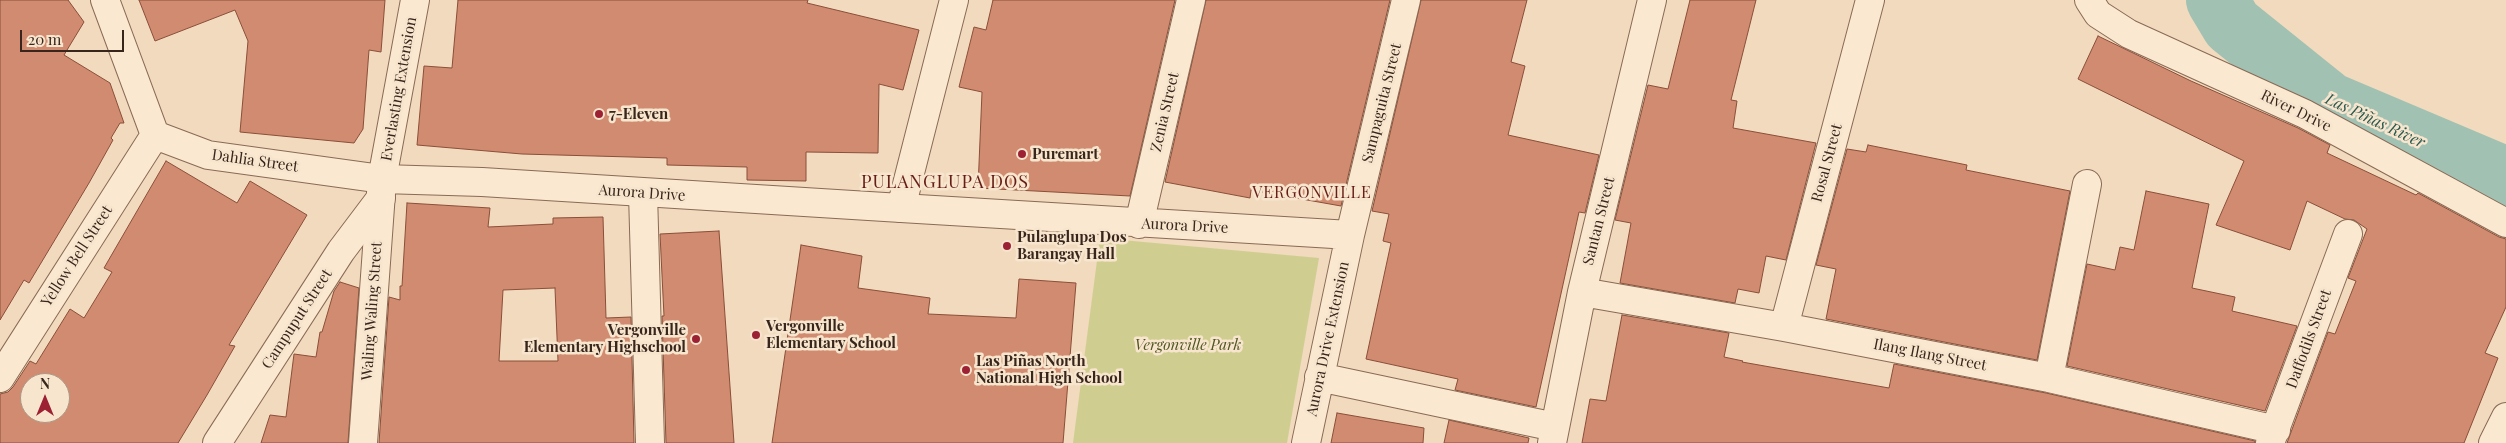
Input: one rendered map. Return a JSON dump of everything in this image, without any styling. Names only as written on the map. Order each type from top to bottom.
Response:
[{"type":"street","points":[[105,0],[155,135]]},
{"type":"street","name":"Everlasting Extension","points":[[382,188],[415,0]]},
{"type":"street","points":[[901,208],[954,0]]},
{"type":"street","name":"Zenia Street","points":[[1140,224],[1191,0]]},
{"type":"street","name":"Sampaguita Street","points":[[1350,235],[1406,0]]},
{"type":"street","name":"Santan Street","points":[[1554,435],[1582,292],[1652,0]]},
{"type":"street","name":"Rosal Street","points":[[1784,327],[1870,0]]},
{"type":"street","name":"River Drive","points":[[2090,0],[2098,14],[2129,34],[2305,114],[2506,223]]},
{"type":"street","name":"Dahlia Street","points":[[155,135],[208,155],[382,188]]},
{"type":"street","name":"Yellow Bell Street","points":[[0,378],[155,135]]},
{"type":"street","name":"Aurora Drive","points":[[382,188],[482,182],[1140,224],[1350,235]]},
{"type":"street","points":[[2049,378],[2087,184]]},
{"type":"street","name":"Campuput Street","points":[[217,443],[382,188]]},
{"type":"street","name":"Waling Waling Street","points":[[363,443],[382,188]]},
{"type":"street","points":[[643,193],[650,443]]},
{"type":"street","name":"Daffodils Street","points":[[2273,436],[2348,234]]},
{"type":"street","name":"Aurora Drive Extension","points":[[1306,443],[1350,235]]},
{"type":"street","name":"Ilang Ilang Street","points":[[1582,292],[1784,327],[2049,378],[2273,436]]},
{"type":"street","points":[[1320,377],[1554,435]]},
{"type":"street","points":[[2493,443],[2506,418]]},
{"type":"green space","name":"Vergonville Park","points":[[1100,238],[1319,258],[1287,443],[1073,443]]},
{"type":"building","points":[[0,0],[68,0],[84,22],[64,55],[110,83],[124,123],[120,123],[111,138],[113,140],[89,183],[29,283],[24,280],[0,320]]},
{"type":"building","points":[[139,0],[385,0],[381,52],[369,50],[363,129],[354,143],[240,132],[248,41],[235,10],[155,41]]},
{"type":"building","points":[[458,0],[808,0],[807,3],[919,30],[903,90],[879,84],[878,153],[806,152],[806,181],[747,180],[747,167],[667,165],[667,158],[522,154],[417,145],[424,66],[452,68]]},
{"type":"building","points":[[993,0],[1175,0],[1130,196],[978,188],[982,92],[959,87],[974,27],[986,30]]},
{"type":"building","points":[[1206,0],[1390,0],[1341,206],[1251,190],[1250,198],[1165,182]]},
{"type":"building","points":[[1421,0],[1527,0],[1511,62],[1525,66],[1508,135],[1599,155],[1585,213],[1579,212],[1536,407],[1455,390],[1458,379],[1366,359],[1391,243],[1383,241],[1389,214],[1372,211]]},
{"type":"building","points":[[1690,0],[1756,0],[1731,100],[1737,101],[1733,128],[1816,143],[1786,260],[1766,256],[1759,293],[1738,289],[1735,303],[1620,283],[1631,223],[1615,220],[1648,85],[1668,89]]},
{"type":"building","points":[[2098,36],[2191,81],[2298,128],[2330,145],[2327,153],[2416,195],[2418,193],[2506,239],[2506,307],[2485,353],[2498,358],[2464,443],[2287,443],[2328,332],[2335,334],[2356,281],[2348,278],[2367,229],[2354,220],[2345,219],[2307,201],[2290,250],[2216,225],[2244,161],[2078,79]]},
{"type":"building","points":[[1868,145],[1967,165],[1966,170],[2070,191],[2037,360],[1826,319],[1836,269],[1816,265],[1847,149],[1866,152]]},
{"type":"building","points":[[166,161],[237,203],[250,181],[307,215],[229,345],[235,346],[178,443],[0,443],[0,394],[8,392],[20,376],[20,423],[70,423],[70,373],[22,373],[30,361],[36,364],[70,309],[84,318],[112,272],[104,268]]},
{"type":"building","points":[[2146,191],[2209,204],[2192,288],[2235,297],[2232,311],[2297,326],[2265,411],[2067,366],[2087,264],[2115,270],[2120,247],[2134,250]]},
{"type":"building","points":[[407,203],[490,208],[488,227],[553,224],[553,218],[603,217],[606,318],[631,317],[634,443],[379,443],[389,297],[400,300],[400,286],[402,286]],"holes":[[[555,288],[558,361],[499,361],[503,290]]]},
{"type":"building","name":"Vergonville Elementary Highschool","points":[[719,231],[734,443],[666,443],[662,316],[664,316],[660,234]]},
{"type":"building","name":"Las Piñas North National High School","points":[[801,245],[862,256],[858,288],[930,298],[928,314],[1016,318],[1019,279],[1076,283],[1063,443],[772,443]]},
{"type":"building","points":[[340,282],[359,288],[348,443],[261,443],[270,415],[286,417],[294,354],[316,357],[320,332],[322,332],[334,291]]},
{"type":"building","points":[[1622,315],[1729,333],[1724,357],[1742,362],[1889,388],[1894,364],[2046,393],[2255,441],[2255,443],[1582,443],[1590,399],[1606,401]]},
{"type":"building","points":[[1337,413],[1424,428],[1423,443],[1331,443]]},
{"type":"building","points":[[1449,420],[1529,438],[1528,443],[1444,443]]},
{"type":"waterway","name":"Las Piñas River","points":[[2217,0],[2232,25],[2329,103],[2506,178]]},
{"type":"place","name":"7-Eleven","points":[[599,114]]},
{"type":"place","name":"Puremart","points":[[1022,154]]},
{"type":"place","name":"Pulanglupa Dos Barangay Hall","points":[[1007,246]]},
{"type":"place","name":"Vergonville Elementary School","points":[[756,335]]},
{"type":"place","name":"Vergonville Elementary Highschool","points":[[696,339]]},
{"type":"place","name":"Las Piñas North National High School","points":[[966,370]]},
{"type":"district","name":"PULANGLUPA DOS","points":[[945,182]]},
{"type":"district","name":"VERGONVILLE","points":[[1312,193]]}]
